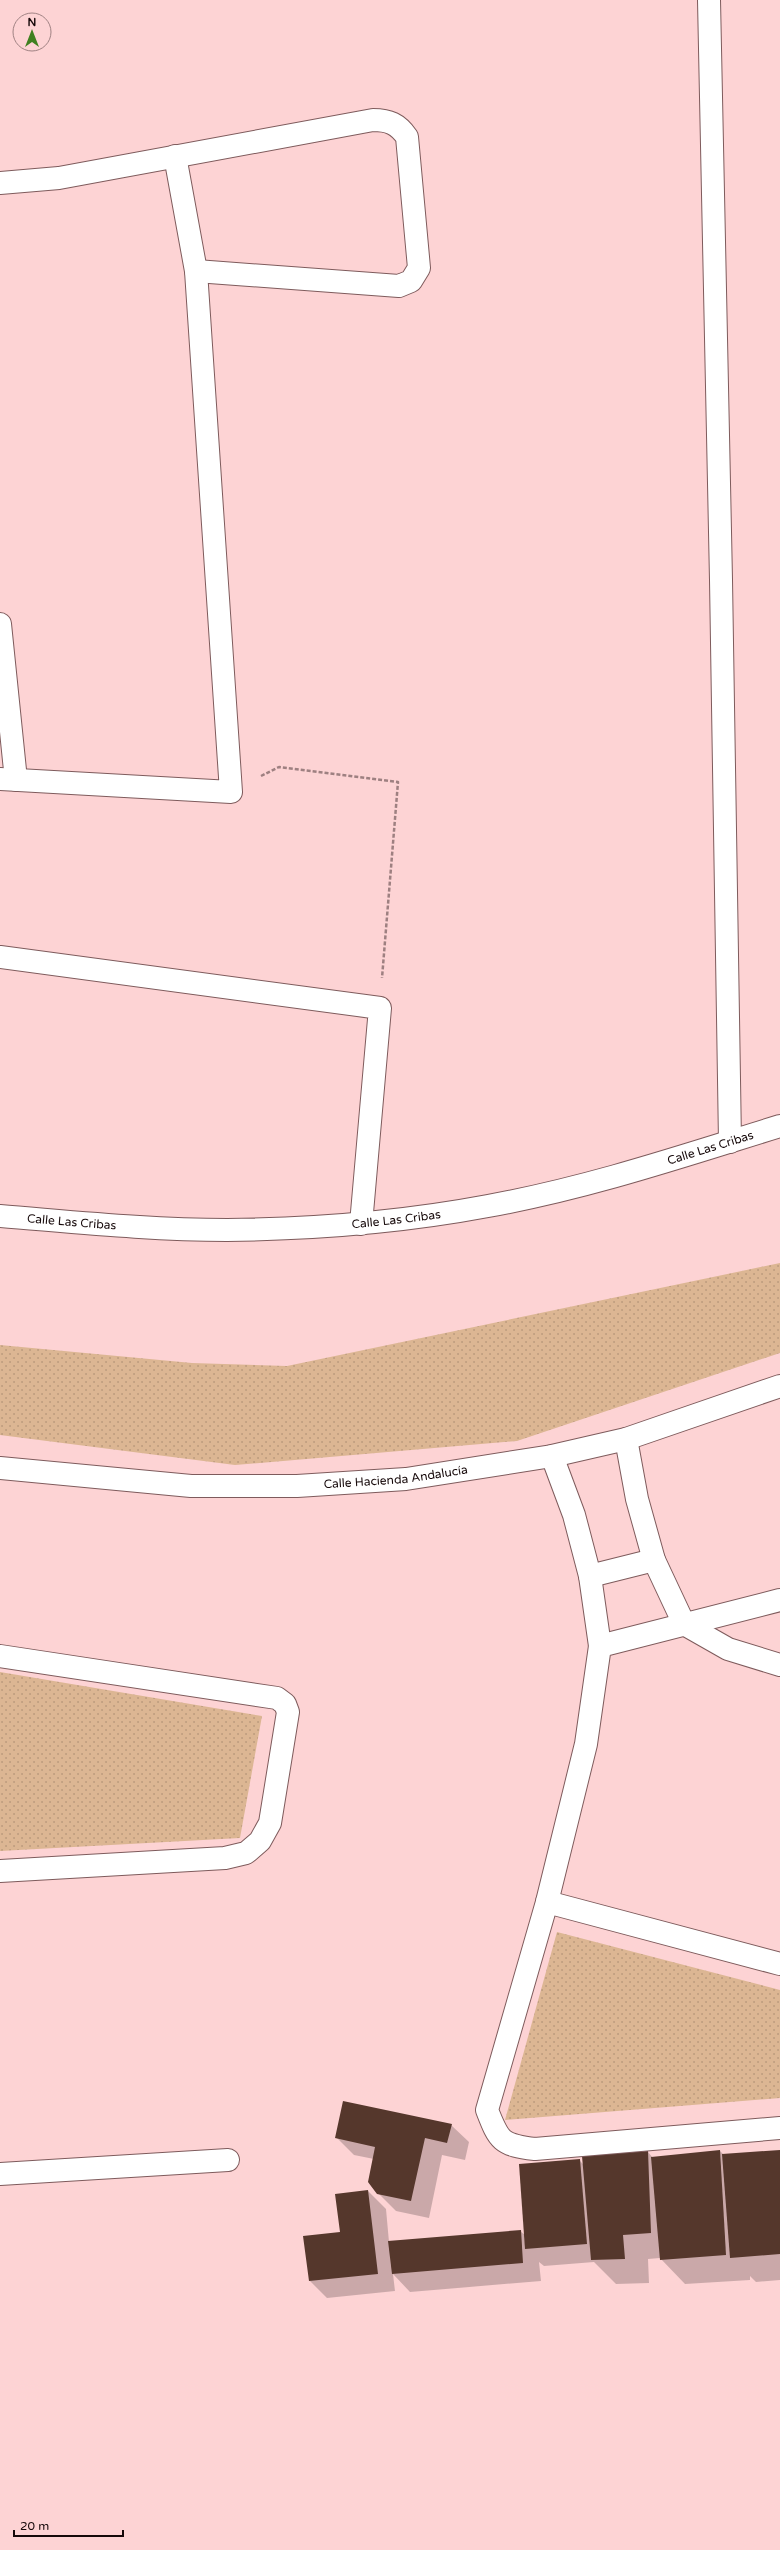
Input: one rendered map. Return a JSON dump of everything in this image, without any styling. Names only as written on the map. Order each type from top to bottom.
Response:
[{"type":"street","points":[[709,0],[721,580],[730,1142]]},
{"type":"street","points":[[0,183],[59,178],[373,120],[385,120],[399,126],[407,137],[419,268],[411,281],[399,286],[196,271]]},
{"type":"street","points":[[0,624],[8,780],[230,792],[196,271],[175,156]]},
{"type":"street","points":[[0,956],[380,1008],[361,1224]]},
{"type":"street","name":"Calle Las Cribas","points":[[0,1216],[117,1225],[226,1230],[361,1224],[487,1207],[603,1181],[780,1126]]},
{"type":"street","name":"Calle Hacienda Andalucía","points":[[0,1468],[191,1486],[297,1486],[406,1478],[552,1456],[626,1439],[780,1386]]},
{"type":"street","points":[[626,1439],[637,1499],[654,1560],[684,1624],[728,1648],[780,1665]]},
{"type":"street","points":[[552,1456],[574,1515],[590,1576],[600,1646],[586,1744],[547,1902],[487,2110],[496,2134],[511,2146],[535,2149],[780,2128]]},
{"type":"street","points":[[590,1576],[654,1560]]},
{"type":"street","points":[[600,1646],[780,1600]]},
{"type":"street","points":[[0,1656],[277,1698],[285,1704],[288,1712],[270,1823],[260,1842],[246,1853],[224,1858],[0,1871]]},
{"type":"street","points":[[547,1902],[780,1964]]},
{"type":"street","points":[[0,2174],[228,2160]]},
{"type":"path","points":[[230,792],[279,766],[398,782],[380,1008]]},
{"type":"shaded area","points":[[780,1263],[780,1353],[517,1441],[235,1465],[0,1435],[0,1345],[192,1363],[287,1366]]},
{"type":"shaded area","points":[[0,1672],[262,1716],[240,1838],[0,1851]]},
{"type":"shaded area","points":[[557,1932],[780,1990],[780,2098],[505,2120]]},
{"type":"building","points":[[343,2101],[452,2124],[447,2143],[425,2138],[411,2201],[377,2194],[368,2182],[375,2147],[335,2138]]},
{"type":"building","points":[[720,2150],[726,2255],[660,2260],[651,2157]]},
{"type":"building","points":[[780,2150],[780,2254],[730,2258],[722,2154]]},
{"type":"building","points":[[648,2151],[651,2233],[623,2235],[625,2259],[591,2260],[582,2156]]},
{"type":"building","points":[[580,2159],[587,2244],[525,2249],[519,2164]]},
{"type":"building","points":[[368,2190],[378,2274],[309,2281],[303,2236],[340,2232],[335,2194]]},
{"type":"building","points":[[521,2230],[523,2263],[392,2274],[388,2241]]}]
